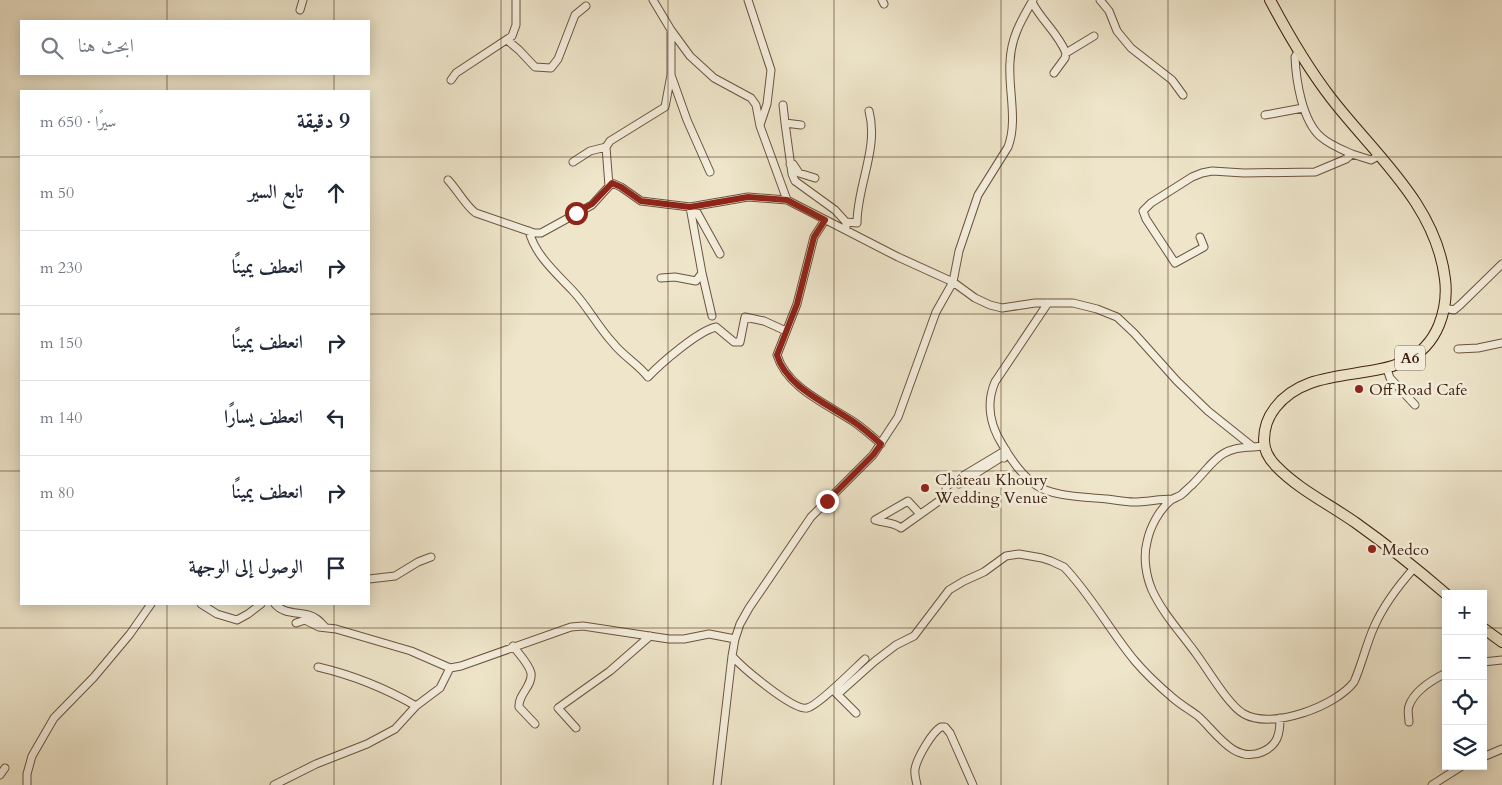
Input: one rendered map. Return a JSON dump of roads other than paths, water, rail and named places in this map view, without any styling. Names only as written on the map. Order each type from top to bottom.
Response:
[{"type":"highway","name":"A6","points":[[1264,446],[1265,431],[1271,413],[1278,404],[1294,391],[1325,379],[1387,369],[1401,363],[1421,350],[1437,329],[1444,308],[1445,279],[1432,232],[1412,197],[1332,100],[1298,52],[1270,0]]},
{"type":"highway","points":[[1264,446],[1268,455],[1283,473],[1362,527],[1415,567],[1442,591]]},
{"type":"highway","points":[[1487,631],[1502,642]]},
{"type":"street","points":[[300,10],[303,0]]},
{"type":"street","points":[[451,80],[456,73],[512,36],[516,25],[516,0]]},
{"type":"street","points":[[653,0],[671,30],[690,56],[714,78],[751,98],[756,105],[760,126],[786,191],[787,200]]},
{"type":"street","points":[[748,0],[771,70],[767,104],[760,126]]},
{"type":"street","points":[[1100,0],[1109,12],[1117,31],[1131,48],[1172,80],[1183,95]]},
{"type":"street","points":[[1032,1],[1038,14],[1059,39],[1066,53],[1065,58],[1054,73]]},
{"type":"street","points":[[716,785],[732,656],[740,624],[807,522],[873,455],[898,417],[936,312],[953,282],[959,251],[978,195],[1008,147],[1012,109],[1010,61],[1012,45],[1015,31],[1032,1]]},
{"type":"street","points":[[506,40],[519,50],[535,67],[551,68],[558,59],[575,14],[586,6]]},
{"type":"street","points":[[609,186],[606,147],[610,141],[665,107],[671,75],[671,30]]},
{"type":"street","points":[[1066,53],[1094,36]]},
{"type":"street","points":[[1298,52],[1295,57],[1295,66],[1303,108],[1320,137],[1352,154],[1372,160],[1380,156]]},
{"type":"street","points":[[671,75],[687,120],[710,172]]},
{"type":"street","points":[[783,104],[790,164],[795,181],[834,210],[846,226]]},
{"type":"street","points":[[1265,115],[1303,108]]},
{"type":"street","points":[[846,226],[857,223],[857,206],[872,136],[869,111]]},
{"type":"street","points":[[784,123],[801,125]]},
{"type":"street","points":[[572,162],[590,151],[606,147]]},
{"type":"street","points":[[1200,237],[1204,247],[1175,263],[1146,219],[1143,211],[1192,177],[1202,173],[1212,171],[1244,173],[1315,172],[1346,159],[1352,154]]},
{"type":"street","points":[[790,164],[793,164],[799,173],[815,178]]},
{"type":"street","points":[[448,180],[458,190],[471,211],[534,233],[541,233],[592,204],[612,183],[641,201],[692,207],[748,197],[787,200],[825,220],[846,226],[898,257],[953,282],[975,298],[990,305],[1002,308],[1035,303],[1073,303],[1097,308],[1117,317],[1208,411],[1253,447]]},
{"type":"street","points":[[692,207],[720,254]]},
{"type":"street","points":[[692,207],[702,272],[712,316]]},
{"type":"street","points":[[825,220],[814,237],[802,287],[777,355],[786,374],[795,383],[856,423],[881,444]]},
{"type":"street","points":[[529,231],[532,244],[583,303],[614,345],[648,377],[700,334],[713,328],[716,328],[734,342],[740,342],[745,317],[764,321],[786,331]]},
{"type":"street","points":[[1444,308],[1454,310],[1502,264]]},
{"type":"street","points":[[661,278],[675,277],[696,281],[702,272]]},
{"type":"street","points":[[1048,303],[995,382],[991,392],[992,420],[997,436],[1013,463],[1033,484],[1059,494],[1133,502],[1172,499]]},
{"type":"street","points":[[1458,349],[1478,348],[1502,343]]},
{"type":"street","points":[[1387,369],[1390,378],[1415,405]]},
{"type":"street","points":[[1264,446],[1238,447],[1220,455],[1184,492],[1172,499],[1159,513],[1146,544],[1147,574],[1152,589],[1165,612],[1235,707],[1242,713],[1268,720],[1280,718],[1319,706],[1336,698],[1350,688],[1354,682],[1373,628],[1384,607],[1395,588],[1415,567]]},
{"type":"street","points":[[920,514],[908,501],[875,520],[894,522],[901,528],[946,496],[946,488],[951,483],[1006,450]]},
{"type":"street","points":[[959,484],[1002,457],[1013,463]]},
{"type":"street","points":[[732,656],[744,669],[782,697],[799,707],[809,708],[835,692],[896,645],[914,636],[942,598],[954,586],[984,572],[1006,556],[1019,554],[1051,560],[1064,567],[1139,666],[1173,698],[1199,717],[1215,736],[1234,750],[1253,755],[1272,746],[1280,734],[1280,718]]},
{"type":"street","points":[[370,579],[395,576],[418,562],[431,557]]},
{"type":"street","points":[[27,785],[27,774],[32,756],[54,718],[94,677],[130,634],[150,605]]},
{"type":"street","points":[[203,605],[217,614],[237,620],[260,605]]},
{"type":"street","points":[[276,605],[290,612],[309,615],[326,628]]},
{"type":"street","points":[[296,623],[303,619],[317,626],[352,633],[411,651],[450,668],[461,666],[562,629],[577,626],[684,640],[709,634],[735,639]]},
{"type":"street","points":[[576,728],[558,708],[610,671],[650,636]]},
{"type":"street","points":[[513,646],[531,673],[530,680],[520,698],[519,707],[535,724]]},
{"type":"street","points":[[835,692],[865,659]]},
{"type":"street","points":[[1487,662],[1502,660]]},
{"type":"street","points":[[318,667],[359,679],[416,706]]},
{"type":"street","points":[[274,785],[316,764],[367,744],[395,729],[416,706],[440,688],[450,668]]},
{"type":"street","points":[[1409,722],[1408,707],[1415,695],[1442,675]]},
{"type":"street","points":[[835,692],[856,713]]},
{"type":"street","points":[[917,785],[915,768],[929,739],[941,727],[945,727],[950,733],[973,785]]},
{"type":"street","points":[[1487,755],[1502,749]]},
{"type":"street","points":[[0,770],[5,768],[0,775]]},
{"type":"street","points":[[1432,785],[1456,770]]},
{"type":"place","name":"Off Road Cafe","points":[[1359,389]]},
{"type":"place","name":"Château Khoury Wedding Venue","points":[[925,488]]},
{"type":"place","name":"Medco","points":[[1372,549]]}]
